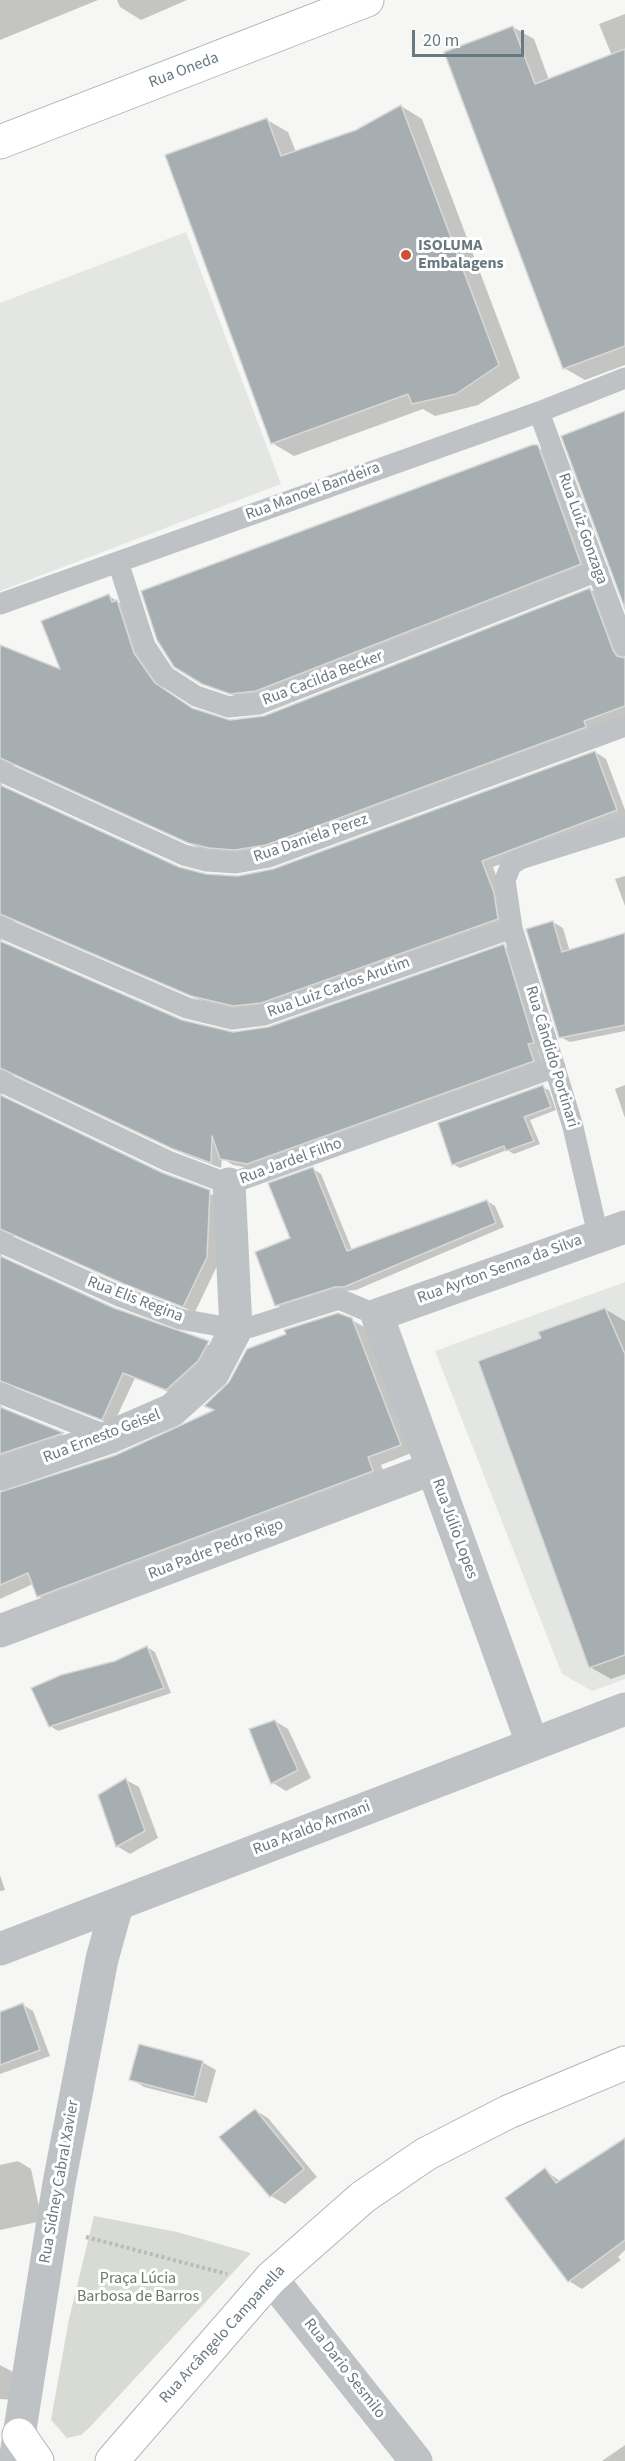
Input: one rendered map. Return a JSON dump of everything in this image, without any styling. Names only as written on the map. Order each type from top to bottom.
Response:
[{"type":"street","name":"Rua Oneda","points":[[0,142],[367,0]]},
{"type":"street","points":[[229,1184],[236,1329]]},
{"type":"street","name":"Rua Ayrton Senna da Silva","points":[[376,1315],[611,1231]]},
{"type":"street","name":"Rua Júlio Lopes","points":[[376,1315],[532,1743]]},
{"type":"street","name":"Rua Ernesto Geisel","points":[[0,1474],[110,1437],[172,1410],[213,1373],[236,1329]]},
{"type":"street","name":"Rua Padre Pedro Rigo","points":[[0,1631],[431,1469]]},
{"type":"street","name":"Rua Araldo Armani","points":[[0,1949],[625,1709]]},
{"type":"street","name":"Rua Sidney Cabral Xavier","points":[[24,2452],[52,2227],[102,1959],[117,1905]]},
{"type":"street","name":"Rua Arcângelo Campanella","points":[[112,2461],[268,2281],[363,2197],[426,2154],[508,2112],[624,2065]]},
{"type":"street","name":"Rua Dario Sesmilo","points":[[268,2281],[416,2461]]},
{"type":"lane","name":"Rua Manoel Bandeira","points":[[0,604],[539,412],[625,378]]},
{"type":"lane","name":"Rua Luiz Gonzaga","points":[[539,412],[625,646]]},
{"type":"lane","name":"Rua Cacilda Becker","points":[[118,562],[145,646],[165,676],[196,696],[229,707],[259,704],[598,571]]},
{"type":"lane","name":"Rua Daniela Perez","points":[[0,771],[184,855],[207,861],[236,863],[269,857],[625,726]]},
{"type":"lane","name":"Rua Cândido Portinari","points":[[611,1231],[573,1127],[512,928],[505,879],[511,865],[520,860],[625,826]]},
{"type":"lane","name":"Rua Luiz Carlos Arutim","points":[[0,927],[187,1008],[232,1019],[264,1016],[512,928]]},
{"type":"lane","name":"Rua Jardel Filho","points":[[0,1081],[168,1161],[229,1184],[555,1067]]},
{"type":"lane","name":"Rua Elis Regina","points":[[0,1242],[119,1296],[170,1316],[236,1329],[339,1299],[376,1315]]},
{"type":"lane","points":[[0,1393],[110,1437]]},
{"type":"path","points":[[52,2227],[268,2281]]},
{"type":"shaded area","points":[[186,232],[281,484],[0,591],[0,303]]},
{"type":"shaded area","points":[[625,1282],[625,1679],[592,1691],[562,1674],[435,1351]]},
{"type":"green space","name":"Praça Lúcia Barbosa de Barros","points":[[94,2216],[177,2232],[251,2253],[90,2427],[81,2435],[67,2438],[51,2420],[69,2319]]},
{"type":"building","points":[[513,26],[535,84],[625,49],[625,346],[563,369],[444,52]]},
{"type":"building","points":[[401,105],[499,365],[456,394],[412,404],[408,394],[271,444],[165,155],[267,118],[281,156],[356,130]]},
{"type":"building","points":[[625,411],[625,609],[561,436]]},
{"type":"building","points":[[532,445],[538,445],[581,564],[256,691],[230,694],[202,684],[174,667],[157,640],[141,591]]},
{"type":"building","points":[[590,588],[613,650],[617,656],[625,658],[625,706],[584,721],[586,727],[266,845],[235,850],[209,848],[188,843],[0,758],[0,645],[60,669],[41,621],[109,594],[112,602],[117,600],[134,653],[155,683],[192,708],[230,720],[264,716]]},
{"type":"building","points":[[595,751],[617,810],[482,861],[494,893],[498,919],[261,1003],[233,1006],[191,996],[0,914],[0,785],[179,867],[206,874],[238,876],[273,869]]},
{"type":"building","points":[[553,921],[562,952],[625,933],[625,1025],[559,1038],[526,929]]},
{"type":"building","points":[[0,941],[182,1020],[233,1032],[268,1027],[504,944],[534,1043],[528,1044],[534,1061],[247,1164],[220,1159],[212,1136],[211,1163],[173,1149],[0,1068]]},
{"type":"building","points":[[543,1085],[551,1107],[524,1117],[534,1141],[506,1151],[504,1146],[452,1165],[438,1123]]},
{"type":"building","points":[[0,1095],[163,1173],[210,1190],[207,1257],[183,1307],[124,1284],[0,1229]]},
{"type":"building","points":[[313,1167],[347,1251],[487,1200],[496,1223],[344,1287],[335,1287],[275,1306],[255,1252],[290,1238],[268,1183]]},
{"type":"building","points":[[0,1256],[114,1308],[209,1341],[198,1361],[166,1390],[123,1373],[102,1420],[0,1381]]},
{"type":"building","points":[[605,1308],[625,1354],[625,1655],[589,1668],[478,1361],[541,1338],[538,1332]]},
{"type":"building","points":[[338,1313],[352,1318],[401,1445],[368,1457],[373,1471],[37,1597],[28,1573],[0,1585],[0,1492],[116,1455],[214,1410],[204,1406],[229,1382],[247,1349],[286,1334],[284,1330]]},
{"type":"building","points":[[0,1407],[64,1433],[0,1454]]},
{"type":"building","points":[[147,1646],[164,1688],[49,1727],[31,1688],[61,1675],[115,1661]]},
{"type":"building","points":[[275,1720],[298,1770],[271,1784],[249,1729]]},
{"type":"building","points":[[126,1778],[145,1831],[116,1847],[98,1795]]},
{"type":"building","points":[[23,2003],[40,2050],[0,2065],[0,2012]]},
{"type":"building","points":[[139,2044],[203,2061],[194,2097],[129,2080]]},
{"type":"building","points":[[255,2109],[304,2169],[270,2197],[219,2137]]},
{"type":"building","points":[[625,2138],[625,2240],[568,2282],[505,2198],[545,2168],[556,2183]]},
{"type":"place","name":"ISOLUMA Embalagens","points":[[406,255]]}]
